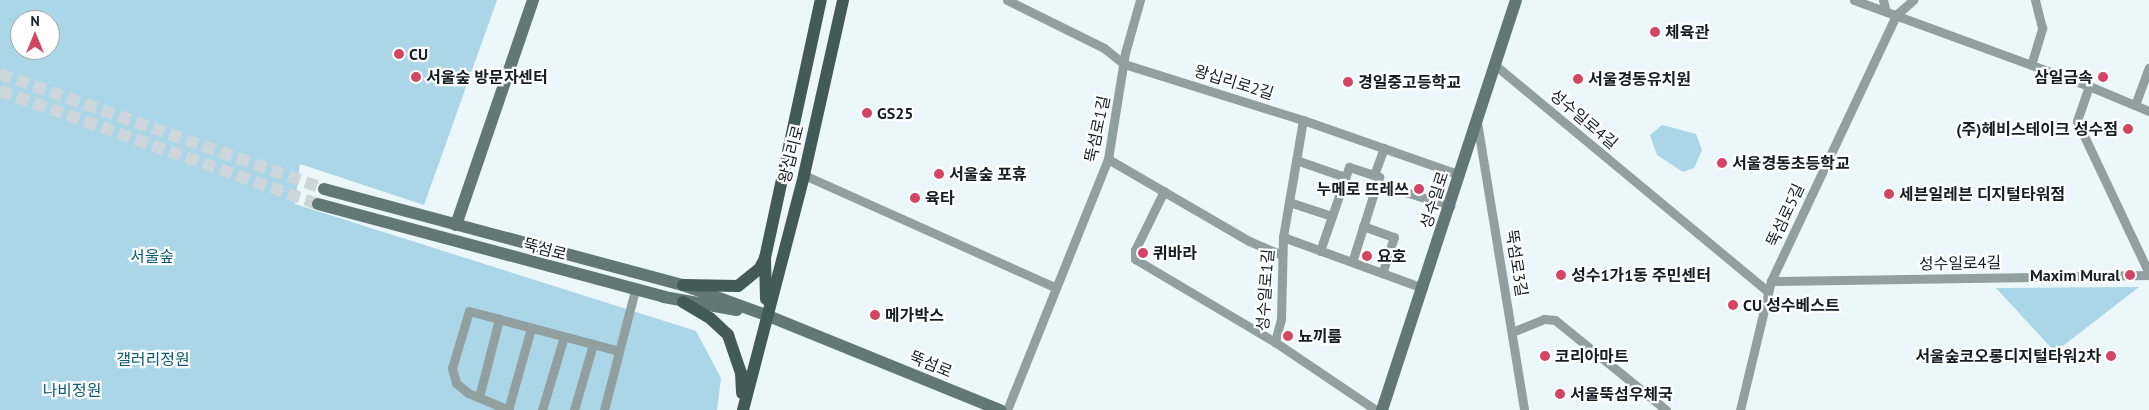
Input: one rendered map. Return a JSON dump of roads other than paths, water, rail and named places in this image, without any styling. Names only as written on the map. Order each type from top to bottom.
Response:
[{"type":"main road","points":[[456,225],[533,0]]},
{"type":"main road","name":"왕십리로","points":[[737,410],[766,314],[765,258],[822,0]]},
{"type":"main road","name":"왕십리로","points":[[743,410],[766,314],[804,174],[843,0]]},
{"type":"main road","name":"성수일로","points":[[1382,410],[1516,0]]},
{"type":"main road","name":"뚝섬로","points":[[324,189],[683,285],[766,314],[1000,410]]},
{"type":"main road","name":"뚝섬로","points":[[318,204],[683,302],[766,314]]},
{"type":"main road","points":[[683,285],[738,286],[760,267],[765,258]]},
{"type":"main road","points":[[683,302],[710,318],[728,335],[741,373],[742,393]]},
{"type":"street","name":"왕십리로2길","points":[[1007,0],[1104,48],[1124,64],[1303,120],[1460,175]]},
{"type":"street","name":"뚝섬로1길","points":[[1007,410],[1054,286],[1108,159],[1124,64],[1140,0]]},
{"type":"street","points":[[1854,0],[2089,86],[2149,111]]},
{"type":"street","points":[[1883,0],[1886,12]]},
{"type":"street","points":[[1896,15],[1913,0]]},
{"type":"street","points":[[2031,65],[2042,28],[2035,0]]},
{"type":"street","name":"뚝섬로5길","points":[[1740,410],[1771,281],[1896,15]]},
{"type":"street","name":"성수일로4길","points":[[1495,65],[1768,292]]},
{"type":"street","points":[[2136,105],[2149,67]]},
{"type":"street","points":[[2089,86],[2076,121],[2149,274]]},
{"type":"street","name":"성수일로1길","points":[[1303,120],[1282,254],[1281,319],[1276,342],[1376,410]]},
{"type":"street","name":"뚝섬로3길","points":[[1477,122],[1524,410]]},
{"type":"street","points":[[1352,262],[1384,148]]},
{"type":"street","points":[[1108,159],[1249,241],[1282,254]]},
{"type":"street","points":[[1296,160],[1345,177]]},
{"type":"street","points":[[1320,251],[1349,167],[1450,206]]},
{"type":"street","points":[[804,174],[1054,286]]},
{"type":"street","points":[[1164,191],[1135,250],[1135,259],[1276,342]]},
{"type":"street","points":[[1290,202],[1332,216]]},
{"type":"street","points":[[1363,226],[1394,237],[1382,273]]},
{"type":"street","points":[[1284,238],[1423,288]]},
{"type":"street","name":"성수일로4길","points":[[1771,281],[2149,274]]},
{"type":"street","points":[[604,410],[635,290]]},
{"type":"street","points":[[531,328],[508,410],[479,397],[456,383],[452,368],[469,311],[619,351]]},
{"type":"street","points":[[479,397],[499,319]]},
{"type":"street","points":[[1512,332],[1544,319],[1555,320],[1666,410]]},
{"type":"street","points":[[542,410],[564,336]]},
{"type":"street","points":[[574,410],[593,344]]},
{"type":"tunnel","points":[[0,74],[324,189]]},
{"type":"tunnel","points":[[0,91],[318,204]]},
{"type":"place","name":"체육관","points":[[1655,32]]},
{"type":"place","name":"CU","points":[[399,54]]},
{"type":"place","name":"서울숲 방문자센터","points":[[416,77]]},
{"type":"place","name":"삼일금속","points":[[2103,77]]},
{"type":"place","name":"서울경동유치원","points":[[1578,79]]},
{"type":"place","name":"경일중고등학교","points":[[1348,82]]},
{"type":"place","name":"GS25","points":[[867,113]]},
{"type":"place","name":"(주)헤비스테이크 성수점","points":[[2128,129]]},
{"type":"place","name":"서울경동초등학교","points":[[1722,163]]},
{"type":"place","name":"서울숲 포휴","points":[[939,174]]},
{"type":"place","name":"누메로 뜨레쓰","points":[[1419,189]]},
{"type":"place","name":"세븐일레븐 디지털타워점","points":[[1889,194]]},
{"type":"place","name":"육타","points":[[915,198]]},
{"type":"place","name":"퀴바라","points":[[1143,253]]},
{"type":"place","name":"요호","points":[[1367,256]]},
{"type":"place","name":"성수1가1동 주민센터","points":[[1561,275]]},
{"type":"place","name":"Maxim Mural","points":[[2130,275]]},
{"type":"place","name":"CU 성수베스트","points":[[1733,305]]},
{"type":"place","name":"메가박스","points":[[875,315]]},
{"type":"place","name":"뇨끼룸","points":[[1288,336]]},
{"type":"place","name":"코리아마트","points":[[1545,356]]},
{"type":"place","name":"서울숲코오롱디지털타워2차","points":[[2111,356]]},
{"type":"place","name":"서울뚝섬우체국","points":[[1560,394]]},
{"type":"park label","name":"서울숲","points":[[152,256]]},
{"type":"park label","name":"갤러리정원","points":[[153,359]]},
{"type":"park label","name":"나비정원","points":[[72,390]]}]
